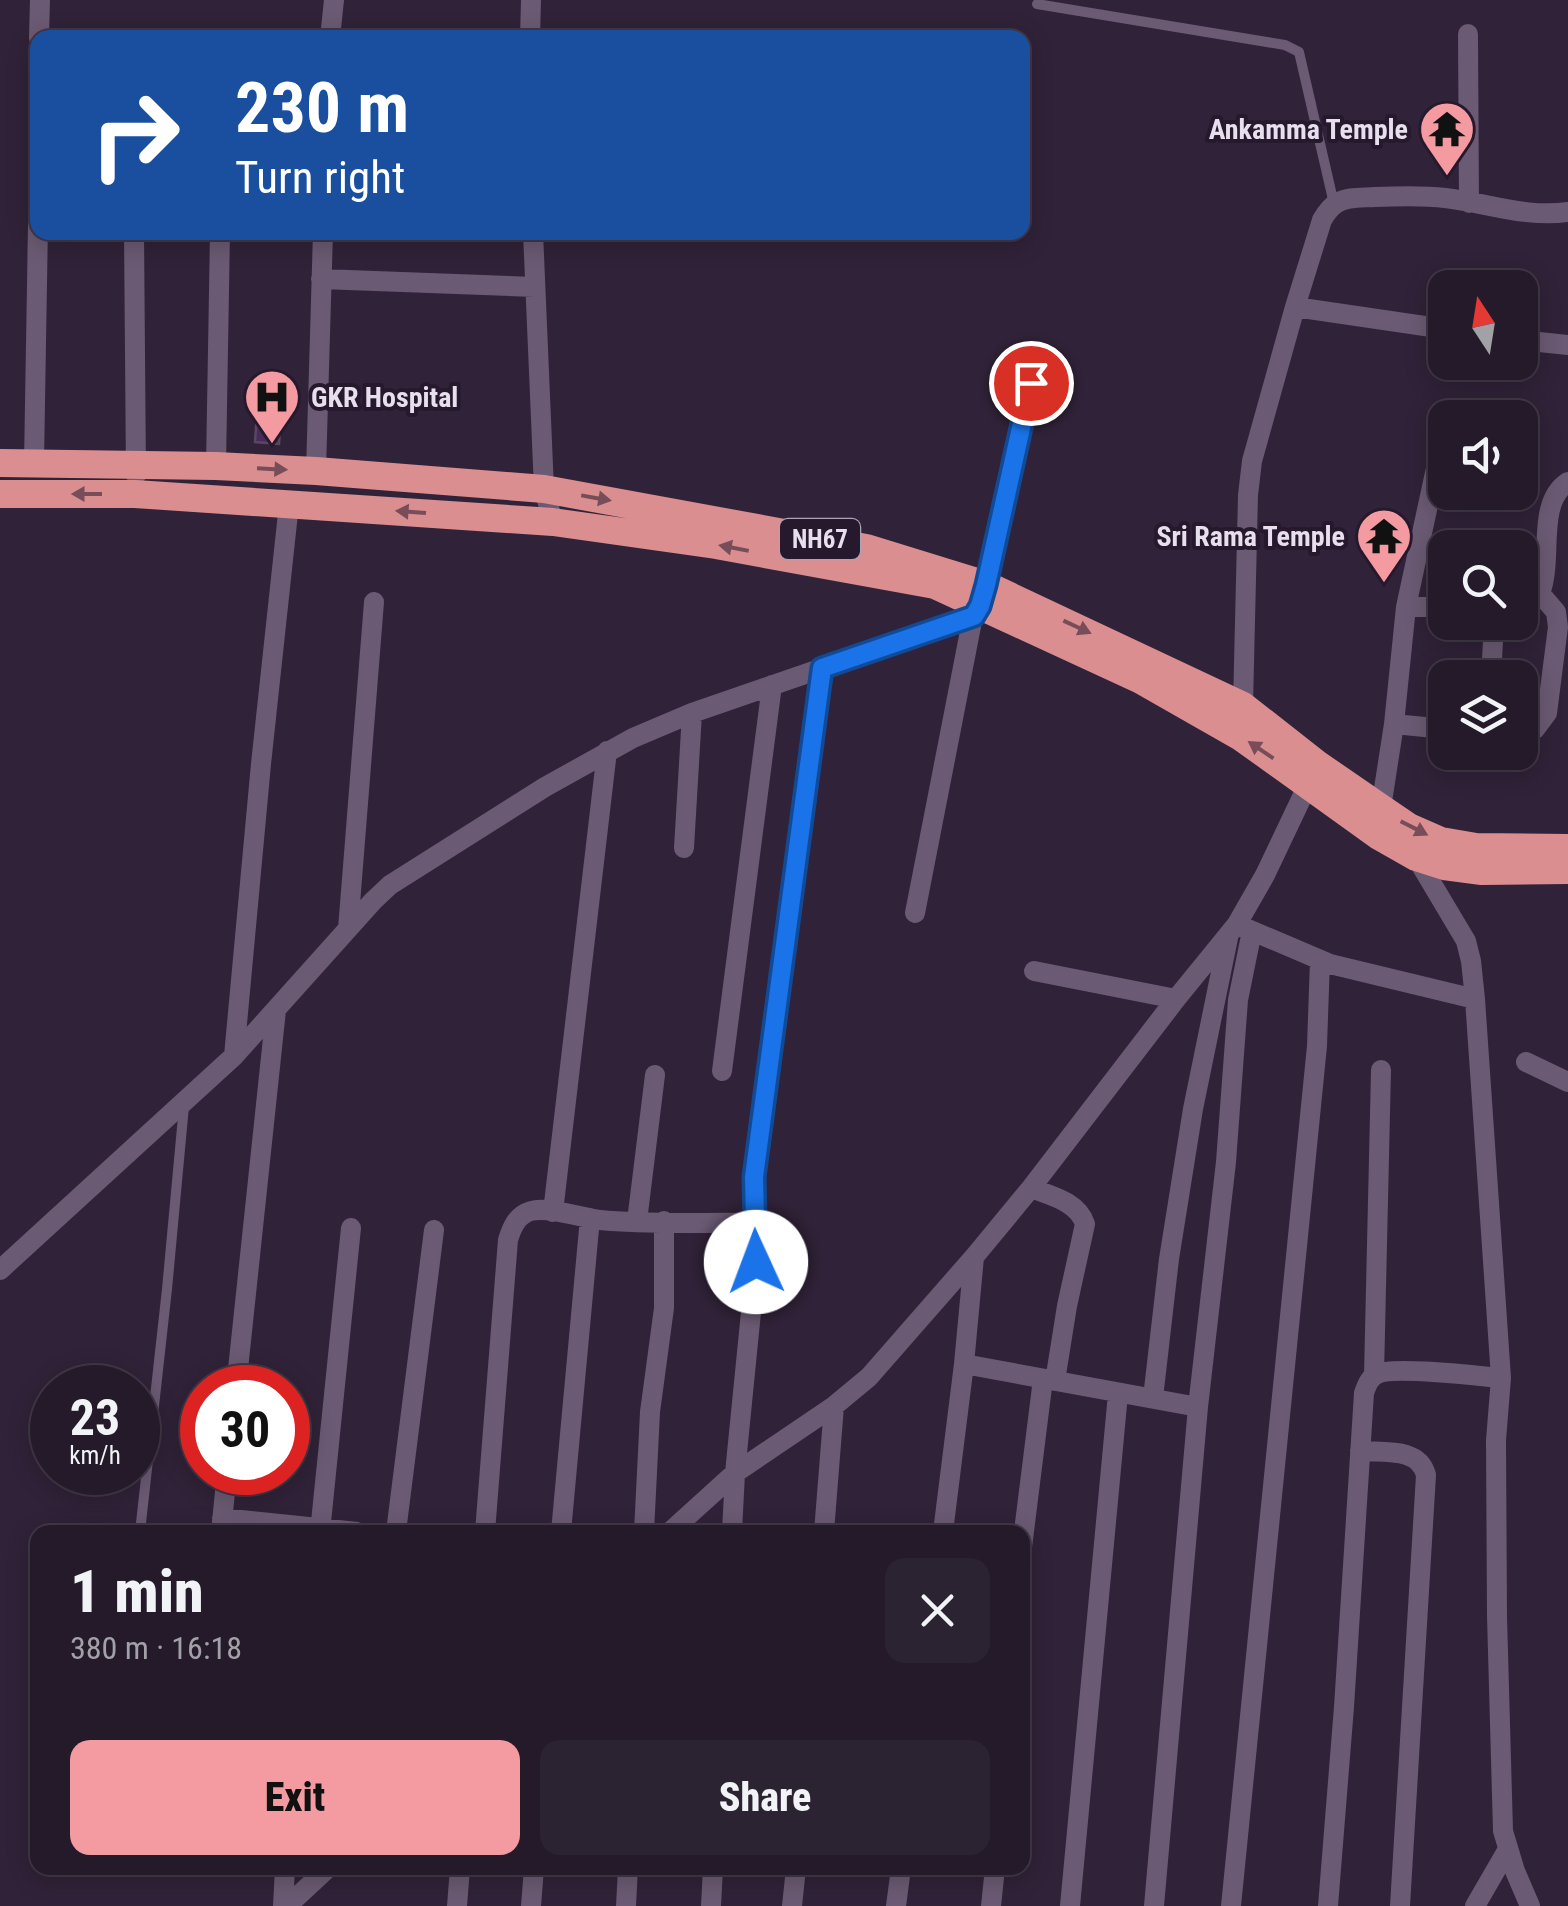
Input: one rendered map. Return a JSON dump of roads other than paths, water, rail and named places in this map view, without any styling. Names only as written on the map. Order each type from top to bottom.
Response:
[{"type":"highway","name":"NH67","points":[[0,463],[216,466],[544,489],[866,548],[1141,680],[1440,841],[1476,847],[1568,848]]},
{"type":"highway","name":"NH67","points":[[0,494],[135,494],[553,522],[716,544],[935,585],[1243,706],[1380,836],[1416,857],[1444,866],[1482,870],[1568,870]]},
{"type":"street","points":[[39,30],[40,0]]},
{"type":"street","points":[[331,30],[334,0]]},
{"type":"street","points":[[530,30],[531,0]]},
{"type":"street","points":[[1468,34],[1470,203]]},
{"type":"street","points":[[1243,706],[1252,461],[1295,307],[1328,210],[1353,198],[1403,196],[1444,198],[1537,214],[1568,212]]},
{"type":"street","points":[[34,463],[38,240]]},
{"type":"street","points":[[134,240],[135,494]]},
{"type":"street","points":[[216,466],[220,240]]},
{"type":"street","points":[[316,471],[322,240]]},
{"type":"street","points":[[533,240],[544,489],[553,522]]},
{"type":"street","points":[[320,279],[534,288]]},
{"type":"street","points":[[1295,307],[1428,327]]},
{"type":"street","points":[[1538,342],[1568,344]]},
{"type":"street","points":[[1538,602],[1550,591],[1555,574],[1555,496],[1568,482]]},
{"type":"street","points":[[234,1056],[260,764],[290,504]]},
{"type":"street","points":[[1381,808],[1406,607],[1428,505]]},
{"type":"street","points":[[1538,725],[1547,714],[1562,638],[1558,619],[1544,598]]},
{"type":"street","points":[[348,929],[374,602]]},
{"type":"street","points":[[0,1270],[234,1056],[390,885],[607,751],[692,713],[822,668],[980,602]]},
{"type":"street","points":[[916,913],[980,602]]},
{"type":"street","points":[[1406,607],[1428,607]]},
{"type":"street","points":[[732,1525],[756,1262],[754,1177],[822,668]]},
{"type":"street","points":[[722,1071],[772,685]]},
{"type":"street","points":[[684,848],[692,713]]},
{"type":"street","points":[[1394,724],[1428,727]]},
{"type":"street","points":[[552,1212],[607,751]]},
{"type":"street","points":[[1152,1398],[1190,1128],[1239,930],[1312,774]]},
{"type":"street","points":[[1416,857],[1466,941],[1471,960],[1501,1378],[1496,1440],[1503,1831],[1530,1906]]},
{"type":"street","points":[[1239,930],[1320,960],[1475,999]]},
{"type":"street","points":[[678,1525],[735,1473],[834,1406],[869,1377],[1031,1188],[1176,998],[1239,930]]},
{"type":"street","points":[[1154,1906],[1198,1406],[1226,1162],[1239,930]]},
{"type":"street","points":[[1231,1906],[1317,1046],[1320,960]]},
{"type":"street","points":[[1034,972],[1176,998]]},
{"type":"street","points":[[238,1365],[276,1010]]},
{"type":"street","points":[[1526,1062],[1568,1082]]},
{"type":"street","points":[[1374,1376],[1381,1070]]},
{"type":"street","points":[[638,1221],[656,1075]]},
{"type":"street","points":[[1026,1525],[1049,1380],[1085,1224],[1075,1208],[1031,1188]]},
{"type":"street","points":[[487,1525],[508,1240],[520,1216],[532,1211],[638,1221],[756,1223]]},
{"type":"street","points":[[562,1525],[590,1218]]},
{"type":"street","points":[[644,1525],[650,1412],[664,1308],[664,1222]]},
{"type":"street","points":[[321,1525],[351,1228]]},
{"type":"street","points":[[397,1525],[434,1230]]},
{"type":"street","points":[[944,1525],[974,1257]]},
{"type":"street","points":[[964,1364],[1198,1406]]},
{"type":"street","points":[[1328,1906],[1364,1394],[1374,1376],[1395,1371],[1501,1378]]},
{"type":"street","points":[[1070,1906],[1118,1394]]},
{"type":"street","points":[[825,1525],[834,1406]]},
{"type":"street","points":[[1360,1451],[1410,1454],[1422,1463],[1426,1475],[1400,1906]]},
{"type":"street","points":[[222,1525],[225,1495]]},
{"type":"street","points":[[1475,1906],[1508,1849]]},
{"type":"street","points":[[285,1906],[286,1875]]},
{"type":"street","points":[[285,1906],[320,1875]]},
{"type":"street","points":[[456,1906],[459,1875]]},
{"type":"street","points":[[531,1906],[533,1875]]},
{"type":"street","points":[[626,1906],[628,1875]]},
{"type":"street","points":[[711,1906],[713,1875]]},
{"type":"street","points":[[792,1906],[795,1875]]},
{"type":"street","points":[[896,1906],[899,1875]]},
{"type":"street","points":[[992,1906],[994,1875]]},
{"type":"lane","points":[[1037,4],[1286,45],[1299,52],[1334,204]]},
{"type":"lane","points":[[980,602],[1038,350]]},
{"type":"lane","points":[[141,1525],[184,1102]]},
{"type":"place","name":"Ankamma Temple","points":[[1447,178]]},
{"type":"place","name":"GKR Hospital","points":[[272,446]]},
{"type":"place","name":"Sri Rama Temple","points":[[1384,585]]}]
